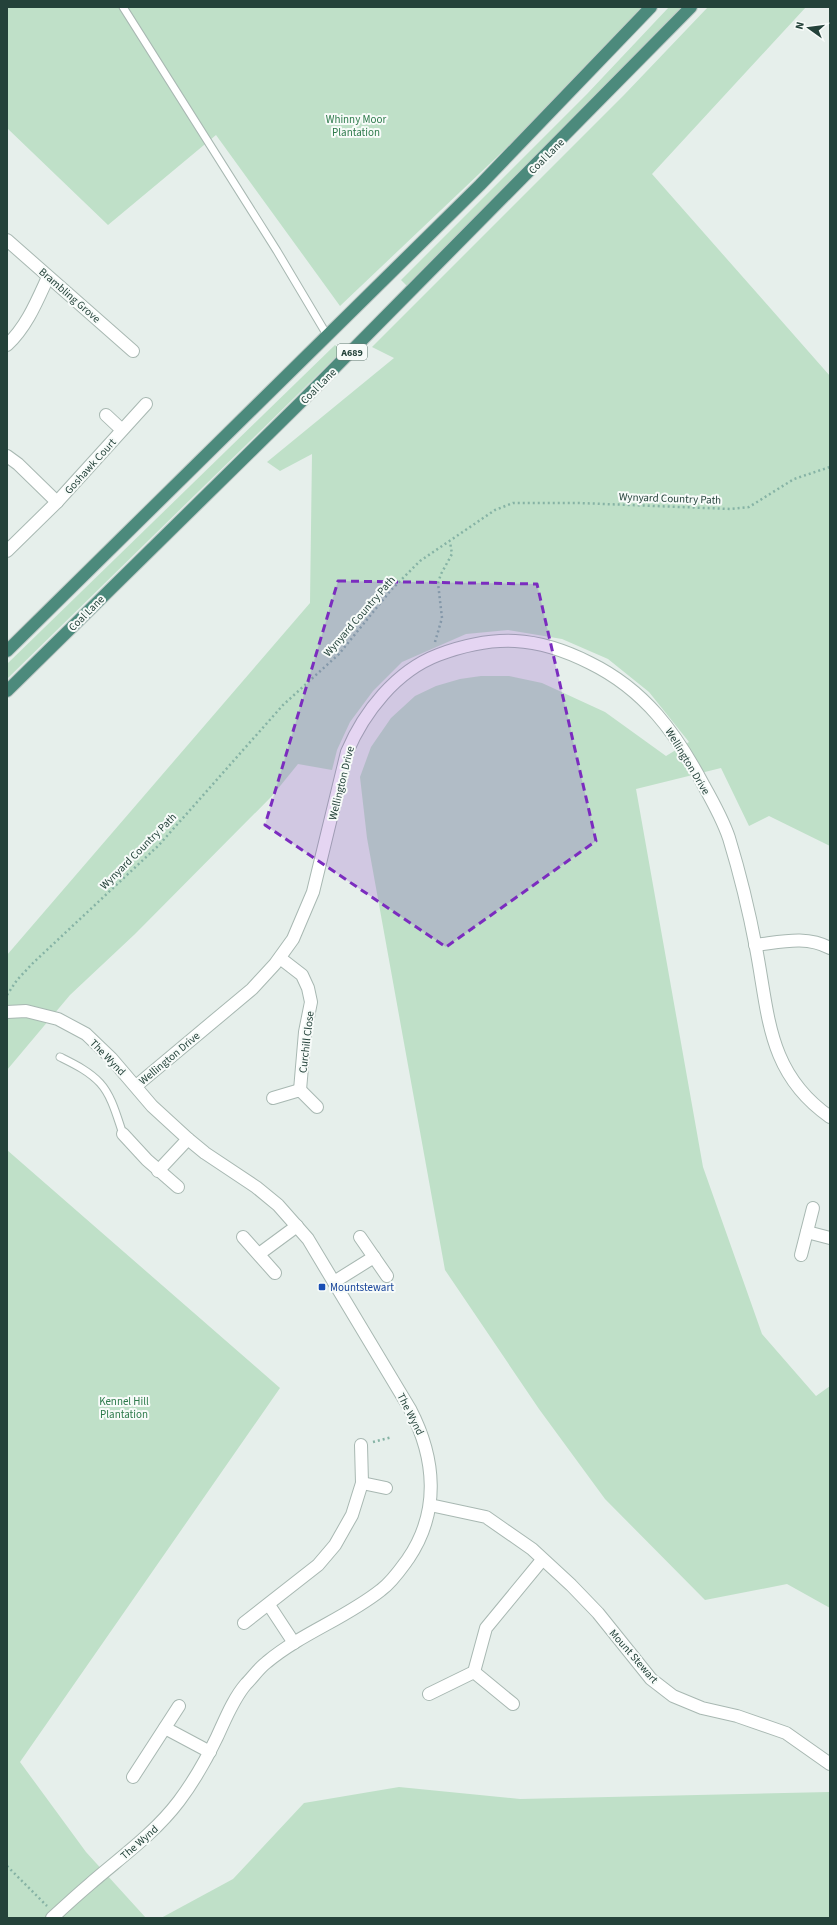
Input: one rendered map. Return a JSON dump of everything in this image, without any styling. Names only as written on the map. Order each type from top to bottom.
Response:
[{"type":"highway","name":"A689","points":[[7,652],[480,185],[651,7]]},
{"type":"highway","name":"Coal Lane","points":[[7,691],[300,404],[691,7]]},
{"type":"street","name":"Brambling Grove","points":[[7,240],[133,350]]},
{"type":"street","points":[[7,345],[18,334],[32,313],[48,277]]},
{"type":"street","name":"Goshawk Court","points":[[7,551],[57,502],[146,404]]},
{"type":"street","name":"Goshawk Court","points":[[106,415],[122,430]]},
{"type":"street","name":"Goshawk Court","points":[[7,456],[18,464],[57,502]]},
{"type":"street","name":"Wellington Drive","points":[[136,1086],[252,989],[280,958],[293,939],[313,892],[347,752],[354,735],[374,704],[397,680],[434,656],[464,645],[497,640],[520,641],[543,645],[575,655],[611,673],[647,703],[671,730],[682,746],[710,796],[728,836],[739,874],[755,945],[770,1029],[782,1063],[807,1098],[830,1117]]},
{"type":"street","points":[[755,945],[800,940],[811,941],[830,948]]},
{"type":"street","name":"Curchill Close","points":[[280,958],[302,975],[311,1002],[305,1032],[300,1090]]},
{"type":"street","name":"The Wynd","points":[[7,1012],[26,1011],[58,1020],[86,1034],[111,1058],[152,1106],[188,1139],[205,1153],[256,1187],[278,1205],[308,1239],[420,1427],[427,1449],[431,1475],[430,1505],[425,1526],[416,1546],[401,1570],[383,1589],[294,1643],[266,1662],[244,1686],[232,1706],[210,1752],[194,1780],[162,1822],[54,1916]]},
{"type":"street","points":[[273,1098],[300,1090],[317,1107]]},
{"type":"street","points":[[123,1134],[178,1188]]},
{"type":"street","points":[[158,1170],[188,1139]]},
{"type":"street","points":[[801,1255],[813,1208]]},
{"type":"street","points":[[258,1254],[297,1226]]},
{"type":"street","points":[[807,1232],[830,1238]]},
{"type":"street","points":[[243,1237],[275,1273]]},
{"type":"street","points":[[360,1237],[387,1276]]},
{"type":"street","points":[[334,1282],[374,1257]]},
{"type":"street","points":[[244,1623],[270,1605],[318,1565],[335,1546],[352,1515],[362,1483],[363,1470],[361,1445]]},
{"type":"street","points":[[362,1483],[386,1488]]},
{"type":"street","name":"Mount Stewart","points":[[430,1505],[486,1517],[532,1550],[571,1585],[598,1613],[651,1679],[673,1696],[702,1708],[737,1716],[786,1733],[830,1764]]},
{"type":"street","points":[[429,1694],[474,1672],[486,1628],[542,1560]]},
{"type":"street","points":[[270,1605],[294,1643]]},
{"type":"street","points":[[474,1672],[513,1704]]},
{"type":"street","points":[[133,1777],[179,1706]]},
{"type":"street","points":[[165,1728],[210,1752]]},
{"type":"lane","points":[[123,7],[273,244],[327,335]]},
{"type":"lane","points":[[60,1057],[88,1073],[100,1083],[109,1097],[123,1134]]},
{"type":"path","name":"Wynyard Country Path","points":[[7,995],[16,980],[34,962],[159,845],[283,705],[339,654],[391,590],[420,561],[495,510],[513,503],[579,503],[731,509],[749,507],[794,479],[830,467]]},
{"type":"path","points":[[434,656],[435,644],[442,618],[438,584],[441,574],[452,554],[450,542]]},
{"type":"path","points":[[361,1445],[392,1437]]},
{"type":"path","points":[[7,1866],[54,1916]]},
{"type":"highlighted area","points":[[338,581],[537,584],[596,841],[446,947],[265,825]]},
{"type":"green space","name":"Whinny Moor Plantation","points":[[7,7],[643,7],[540,116],[340,306],[216,135],[108,225],[7,128]]},
{"type":"green space","points":[[669,7],[685,7],[409,288],[401,280],[587,94]]},
{"type":"green space","points":[[708,7],[806,7],[652,174],[830,376],[830,846],[769,816],[749,826],[721,768],[636,789],[703,1167],[762,1334],[816,1396],[830,1386],[830,1608],[787,1584],[705,1600],[605,1499],[539,1409],[445,1270],[367,838],[360,777],[371,747],[391,718],[415,696],[436,686],[460,679],[481,676],[509,676],[542,683],[605,712],[666,756],[689,742],[649,692],[608,659],[562,639],[508,630],[466,634],[402,662],[373,691],[350,722],[337,750],[332,770],[298,764],[272,796],[135,934],[70,995],[7,1070],[7,955],[310,603],[312,454],[280,471],[267,462],[394,358],[372,347],[624,95]]},
{"type":"green space","points":[[335,345],[342,351],[7,679],[7,664]]},
{"type":"green space","name":"Kennel Hill Plantation","points":[[7,1150],[280,1388],[20,1762],[86,1852],[146,1918],[7,1918]]},
{"type":"green space","points":[[399,1787],[520,1799],[829,1792],[830,1918],[161,1918],[233,1879],[304,1803]]},
{"type":"place","name":"Mountstewart","points":[[322,1287]]}]
